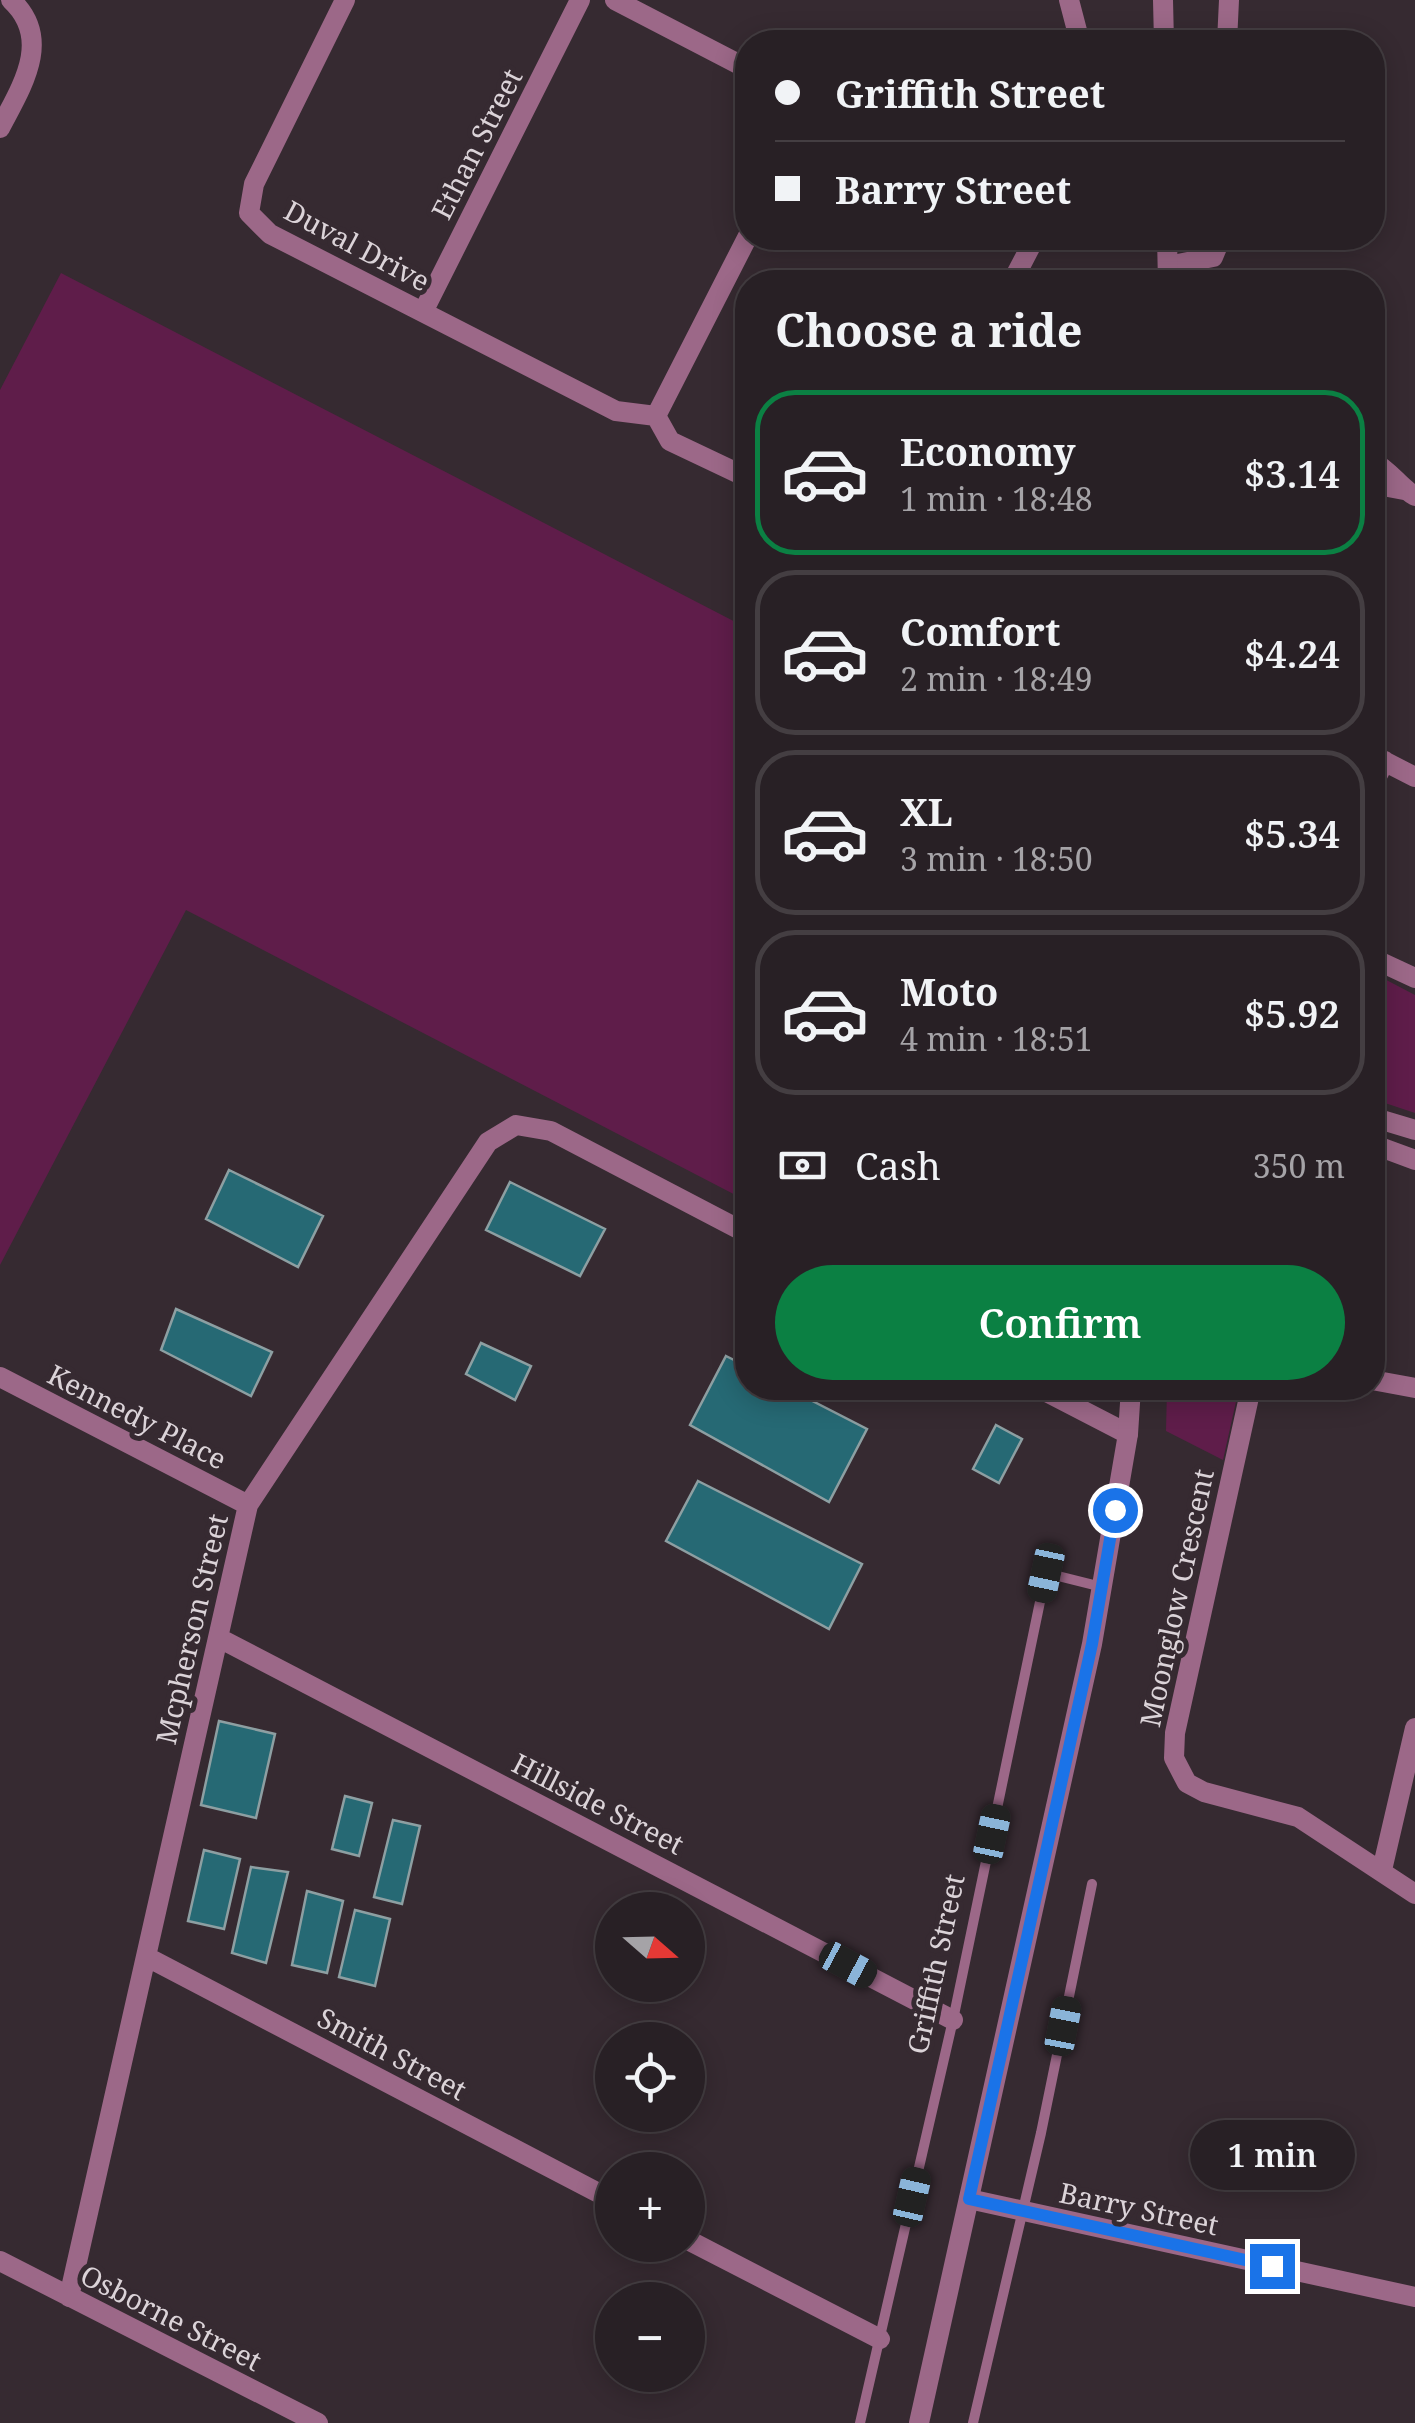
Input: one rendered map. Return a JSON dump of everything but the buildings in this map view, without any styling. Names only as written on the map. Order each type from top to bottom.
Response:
[{"type":"street","points":[[0,128],[28,76],[34,48],[25,13],[11,0]]},
{"type":"street","name":"Duval Drive","points":[[345,0],[254,184],[249,213],[270,234],[616,411],[656,416]]},
{"type":"street","name":"Ethan Street","points":[[423,312],[580,0]]},
{"type":"street","points":[[615,0],[735,62]]},
{"type":"street","points":[[1069,0],[1077,30]]},
{"type":"street","points":[[1163,0],[1164,30]]},
{"type":"street","points":[[1227,30],[1228,0]]},
{"type":"street","points":[[735,472],[670,441],[656,416],[741,250]]},
{"type":"street","points":[[1179,270],[1213,258],[1216,250]]},
{"type":"street","points":[[1385,468],[1410,493]]},
{"type":"street","points":[[1385,487],[1410,493]]},
{"type":"street","points":[[1385,761],[1415,777]]},
{"type":"street","points":[[1385,964],[1415,978]]},
{"type":"street","points":[[1385,1121],[1415,1130]]},
{"type":"street","name":"Mcpherson Street","points":[[69,2297],[248,1505],[488,1142],[516,1125],[551,1131],[735,1227]]},
{"type":"street","points":[[1385,1149],[1415,1160]]},
{"type":"street","name":"Kennedy Place","points":[[0,1378],[248,1505]]},
{"type":"street","points":[[1385,1382],[1415,1388]]},
{"type":"street","points":[[1062,1400],[1128,1434]]},
{"type":"street","points":[[919,2423],[1102,1586],[1130,1400]]},
{"type":"street","name":"Moonglow Crescent","points":[[1249,1400],[1175,1733],[1174,1758],[1187,1783],[1298,1816],[1415,1894]]},
{"type":"street","name":"Hillside Street","points":[[218,1638],[953,2020]]},
{"type":"street","points":[[1382,1870],[1415,1728]]},
{"type":"street","name":"Smith Street","points":[[147,1957],[595,2191]]},
{"type":"street","name":"Barry Street","points":[[969,2199],[1415,2297]]},
{"type":"street","points":[[705,2249],[880,2339]]},
{"type":"street","name":"Osborne Street","points":[[0,2261],[318,2423]]},
{"type":"lane","name":"Griffith Street","points":[[860,2423],[953,2020],[1046,1573],[1102,1586]]},
{"type":"lane","points":[[972,2423],[1092,1884]]},
{"type":"shaded area","points":[[61,273],[735,622],[735,1195],[186,910],[0,1265],[0,390]]},
{"type":"shaded area","points":[[1385,979],[1415,995],[1415,1113],[1385,1103]]},
{"type":"shaded area","points":[[1167,1400],[1236,1400],[1223,1460],[1166,1431]]},
{"type":"route","points":[[1115,1510],[1092,1644],[969,2199],[1272,2266]]}]
